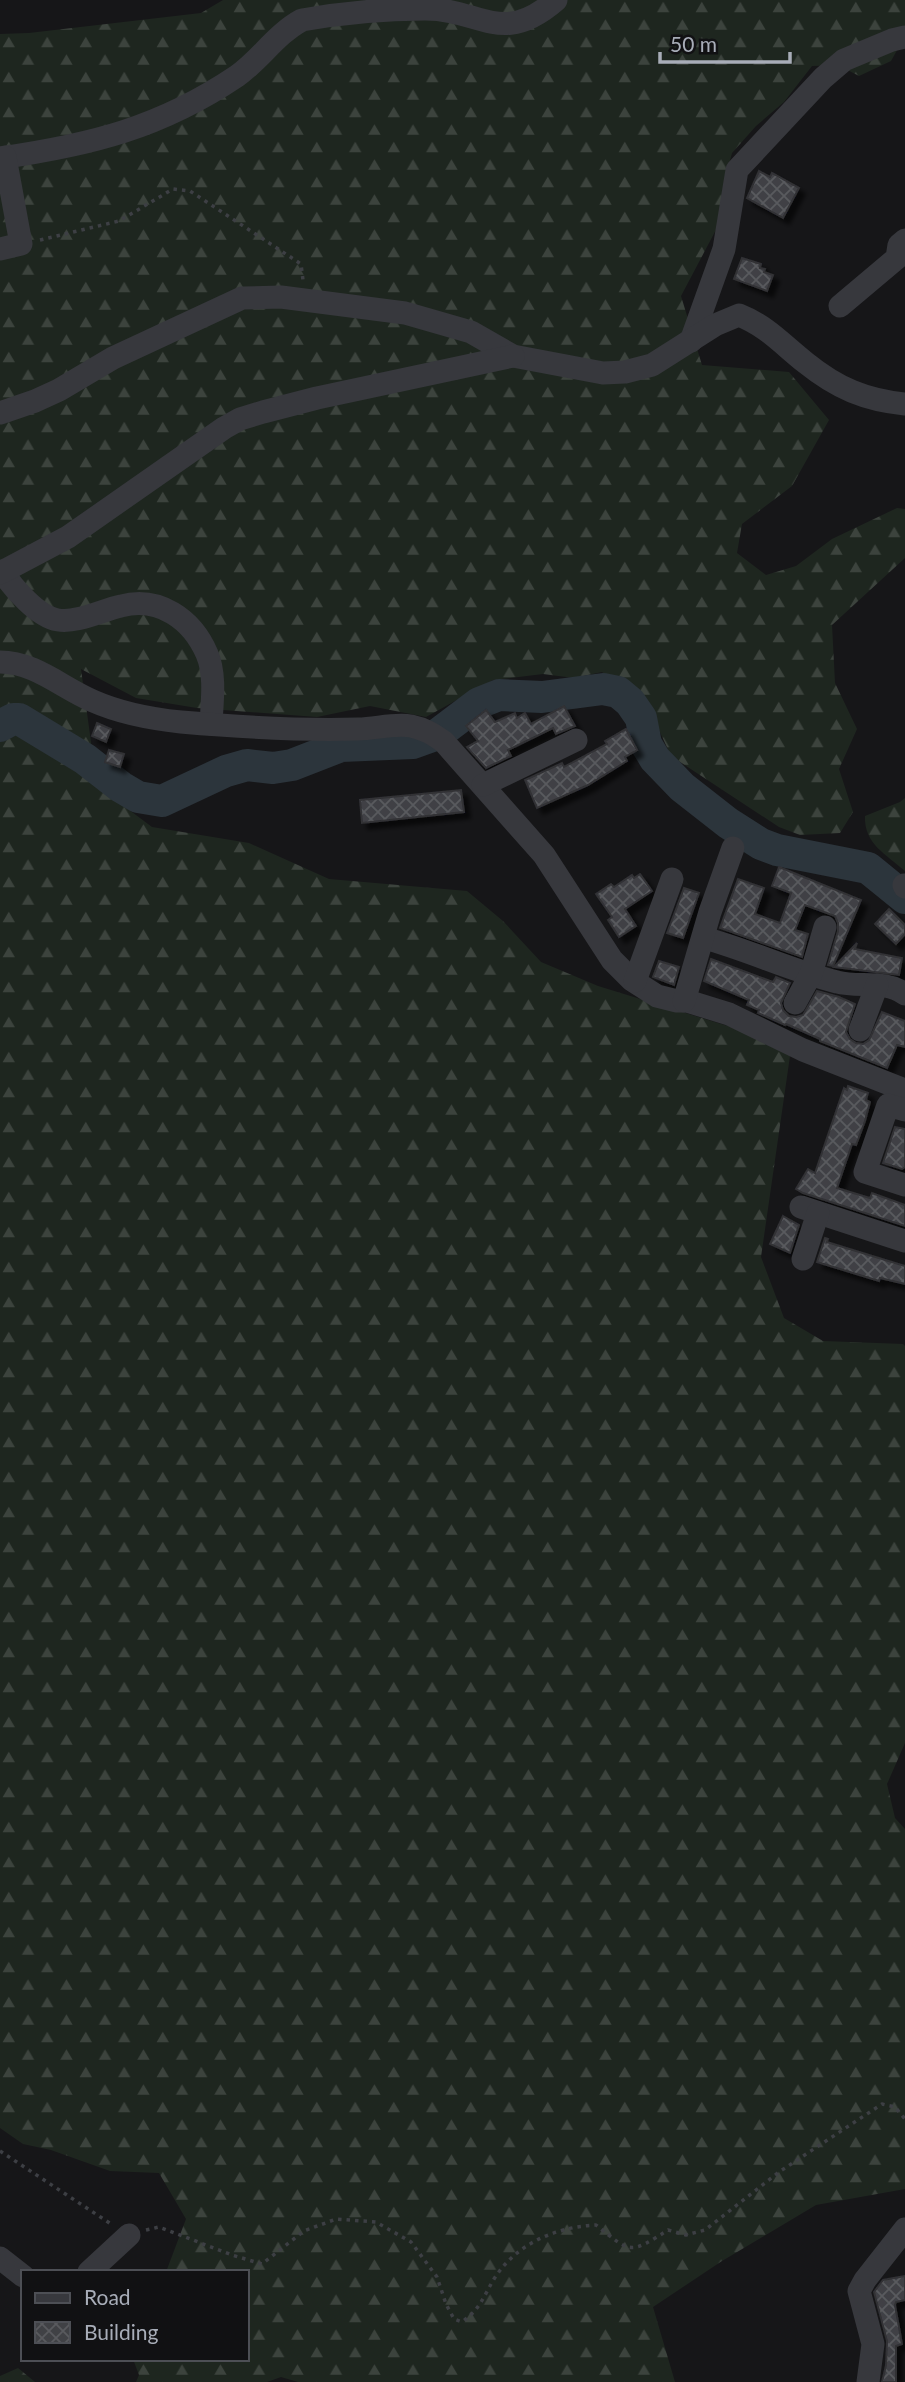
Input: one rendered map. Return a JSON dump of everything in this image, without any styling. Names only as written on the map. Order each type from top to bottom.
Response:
[{"type":"street","points":[[11,246],[2,158],[102,140],[167,116],[238,75],[286,30],[302,20],[428,9],[495,24],[513,24],[536,15],[556,0]]},
{"type":"street","points":[[691,341],[724,249],[737,170],[823,78],[844,60],[905,37]]},
{"type":"street","points":[[840,306],[897,258],[899,246],[905,240]]},
{"type":"street","points":[[0,413],[59,390],[113,358],[231,302],[252,297],[373,307],[471,332],[513,356],[603,373],[625,372],[652,365],[715,325],[740,316],[773,334],[839,387],[858,395],[905,404]]},
{"type":"street","points":[[211,724],[212,682],[208,655],[190,627],[179,616],[168,609],[149,604],[125,605],[68,620],[56,620],[22,596],[1,572],[68,537],[240,419],[317,398],[513,356]]},
{"type":"street","points":[[0,662],[38,672],[94,702],[139,716],[211,724],[358,729],[407,725],[427,730],[444,742],[544,855],[612,960],[635,981],[657,996],[729,1014],[803,1050],[905,1090]]},
{"type":"street","points":[[483,785],[576,740]]},
{"type":"street","points":[[684,1001],[710,912],[733,848]]},
{"type":"street","points":[[635,981],[672,879]]},
{"type":"street","points":[[795,1003],[811,974],[825,927]]},
{"type":"street","points":[[704,938],[739,947],[782,966],[841,983],[895,987],[905,994]]},
{"type":"street","points":[[860,1030],[877,985]]},
{"type":"street","points":[[905,1110],[888,1105],[865,1171],[905,1185]]},
{"type":"street","points":[[803,1259],[810,1210],[905,1241]]},
{"type":"street","points":[[868,2382],[873,2344],[859,2291],[865,2280],[896,2252],[905,2229]]},
{"type":"street","points":[[91,2270],[129,2235]]},
{"type":"street","points":[[0,2258],[21,2274]]},
{"type":"path","points":[[11,246],[119,221],[173,189],[190,191],[301,264],[306,300]]},
{"type":"path","points":[[0,2151],[129,2235],[159,2227],[262,2264],[304,2231],[336,2219],[376,2222],[411,2242],[437,2277],[454,2319],[462,2322],[476,2312],[495,2278],[509,2260],[537,2238],[578,2226],[596,2225],[625,2248],[640,2248],[668,2230],[686,2235],[705,2230],[779,2172],[882,2104],[895,2107],[905,2119]]},
{"type":"green space","points":[[223,0],[905,0],[905,36],[891,61],[859,76],[838,65],[812,66],[784,102],[756,126],[732,153],[725,179],[727,209],[681,296],[702,365],[789,372],[829,420],[792,486],[742,524],[737,553],[766,575],[796,566],[832,539],[897,508],[905,509],[905,558],[832,625],[835,683],[857,729],[839,769],[853,812],[840,833],[800,835],[779,827],[671,756],[653,717],[639,699],[602,672],[574,678],[543,674],[493,680],[426,717],[370,706],[317,717],[197,708],[136,698],[81,669],[97,786],[152,827],[249,843],[329,879],[467,891],[503,921],[541,962],[598,986],[783,1043],[791,1049],[761,1257],[784,1318],[823,1341],[905,1346],[905,1743],[887,1784],[895,1818],[905,1829],[905,2189],[816,2205],[722,2261],[653,2307],[675,2382],[298,2382],[281,2377],[267,2382],[136,2382],[139,2375],[134,2361],[248,2361],[248,2270],[167,2270],[186,2219],[159,2173],[110,2171],[51,2150],[23,2144],[0,2128],[0,34],[201,13]]},
{"type":"green space","points":[[905,798],[905,871],[872,841],[865,816]]},
{"type":"green space","points":[[18,2368],[35,2382],[0,2382],[0,2376]]},
{"type":"building","points":[[759,171],[770,177],[772,173],[799,188],[783,218],[747,198]]},
{"type":"building","points":[[742,258],[761,264],[760,268],[765,269],[764,272],[773,275],[767,291],[734,279]]},
{"type":"building","points":[[564,706],[575,726],[556,734],[553,728],[508,750],[511,756],[486,768],[467,747],[478,741],[466,726],[486,710],[495,722],[515,713],[517,718],[525,713],[531,724]]},
{"type":"building","points":[[97,723],[111,729],[106,742],[92,736]]},
{"type":"building","points":[[626,729],[637,750],[625,757],[627,761],[588,785],[537,808],[525,780],[562,763],[564,767],[607,744],[605,741]]},
{"type":"building","points":[[109,750],[124,754],[120,767],[105,762]]},
{"type":"building","points":[[461,790],[464,812],[362,823],[360,800]]},
{"type":"building","points":[[779,867],[861,900],[833,966],[828,965],[838,931],[835,916],[805,905],[795,930],[808,934],[802,957],[720,928],[738,879],[764,888],[755,914],[780,923],[791,893],[772,886]]},
{"type":"building","points":[[640,874],[652,891],[625,909],[636,926],[619,937],[608,920],[612,917],[596,894],[611,884],[614,887],[632,875],[634,878]]},
{"type":"building","points":[[684,888],[699,893],[683,938],[667,933]]},
{"type":"building","points":[[889,909],[905,925],[905,934],[896,944],[875,924]]},
{"type":"building","points":[[857,943],[855,949],[902,958],[899,975],[834,967]]},
{"type":"building","points":[[711,959],[773,982],[776,977],[790,983],[781,1003],[789,1016],[803,1015],[817,991],[855,1004],[846,1032],[856,1043],[863,1044],[869,1040],[882,1012],[905,1021],[905,1047],[897,1045],[887,1068],[758,1013],[759,1010],[747,1005],[749,1000],[704,981]]},
{"type":"building","points":[[659,961],[679,967],[674,985],[653,977]]},
{"type":"building","points":[[848,1086],[868,1093],[866,1100],[870,1102],[856,1145],[852,1144],[837,1188],[870,1198],[872,1193],[905,1205],[905,1226],[796,1189],[808,1169],[815,1173],[844,1088],[847,1090]]},
{"type":"building","points":[[895,1127],[905,1129],[905,1167],[902,1169],[883,1163]]},
{"type":"building","points":[[783,1216],[799,1225],[790,1253],[770,1244]]},
{"type":"building","points":[[825,1238],[828,1239],[827,1242],[905,1266],[905,1284],[880,1278],[879,1281],[817,1262]]},
{"type":"building","points":[[905,2276],[905,2300],[896,2302],[895,2305],[902,2344],[896,2346],[896,2382],[882,2382],[887,2341],[874,2292],[883,2280]]},
{"type":"waterway","points":[[0,726],[19,719],[85,759],[138,797],[162,801],[226,771],[247,765],[273,768],[292,765],[341,746],[413,743],[438,734],[479,703],[499,695],[542,697],[603,689],[618,692],[630,702],[641,718],[646,744],[655,759],[682,787],[728,823],[761,844],[777,850],[868,868],[905,898]]}]
